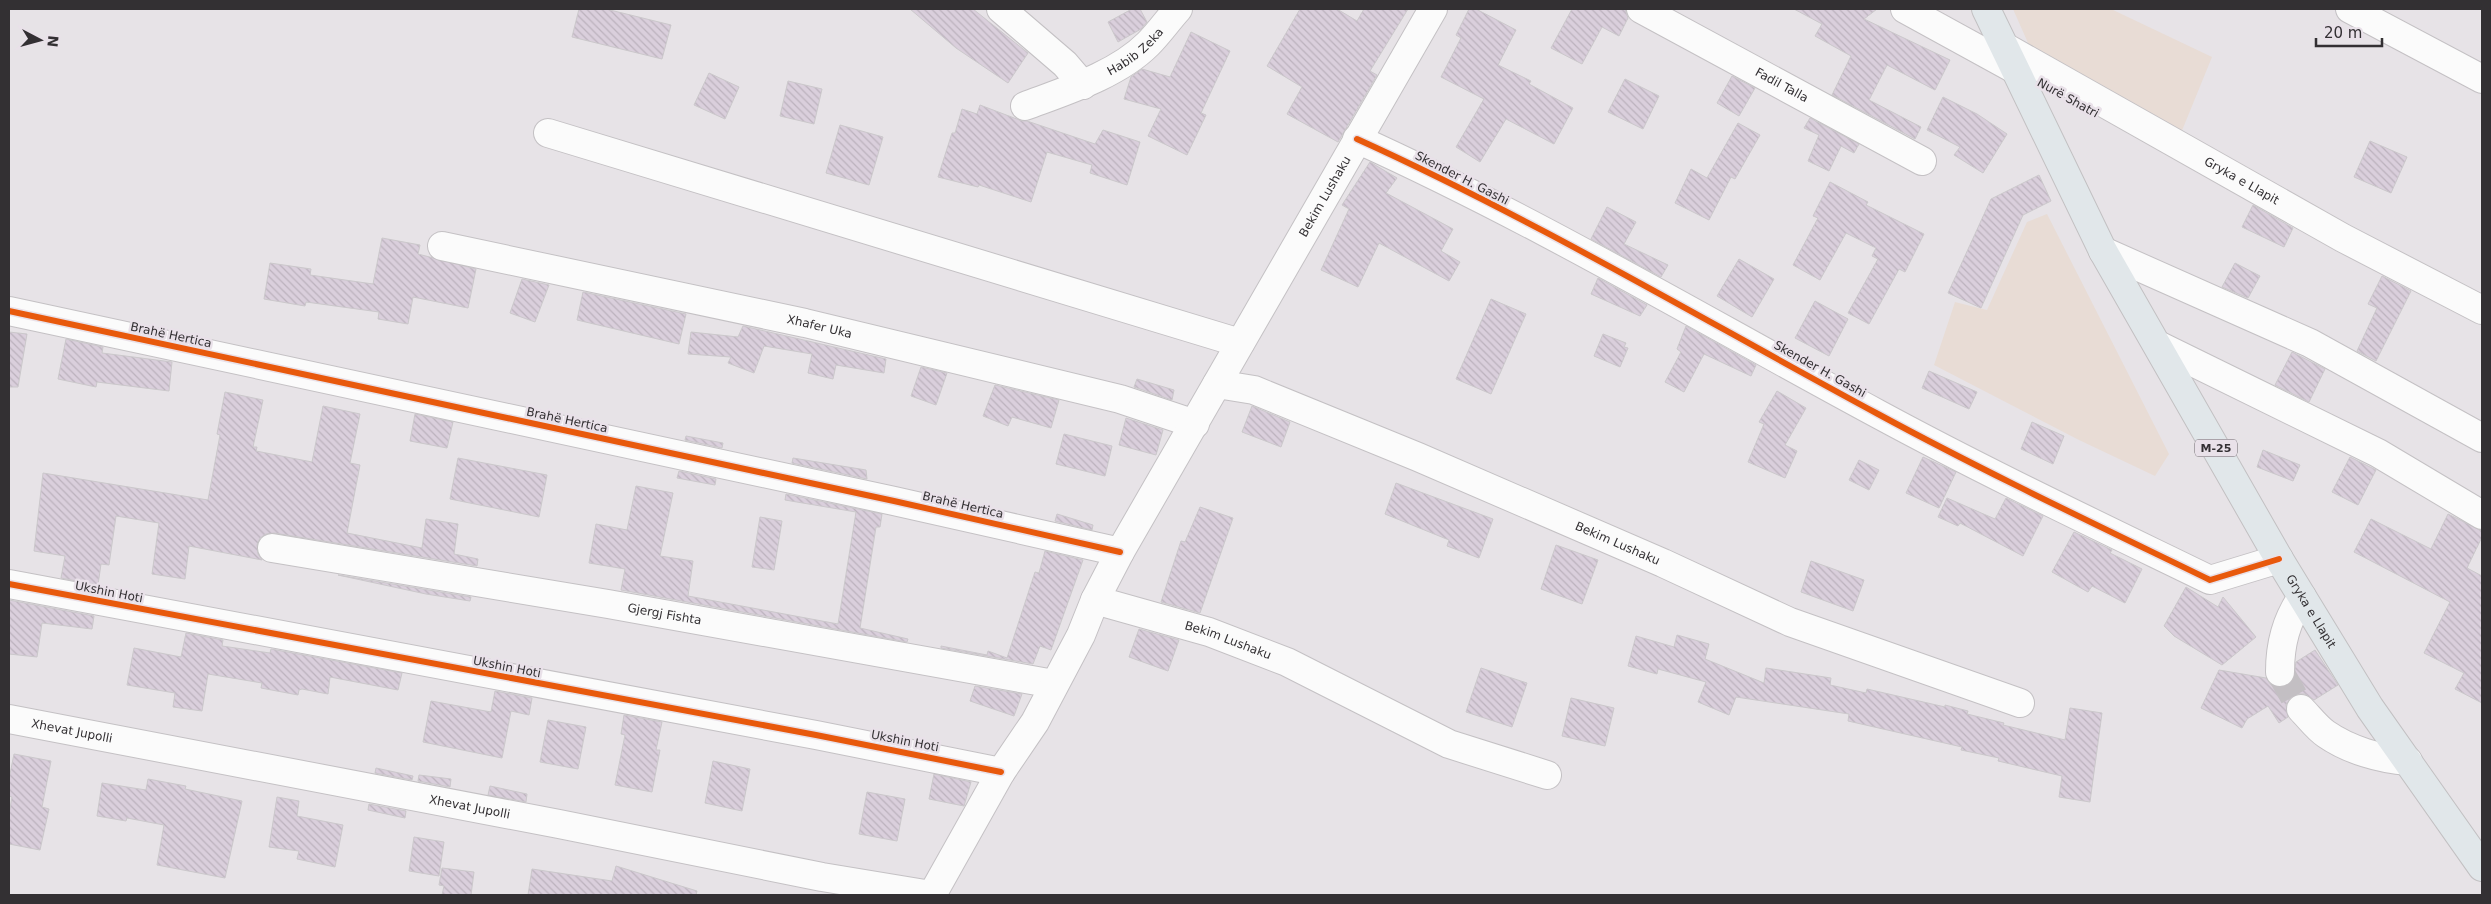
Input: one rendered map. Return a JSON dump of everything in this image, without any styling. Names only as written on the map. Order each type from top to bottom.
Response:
[{"type":"main road","name":"Gryka e Llapit","points":[[1986,9],[2102,251],[2158,345],[2279,559],[2370,708],[2482,866]]},
{"type":"street","points":[[1001,9],[1065,64],[1083,84]]},
{"type":"street","name":"Habib Zeka","points":[[1025,106],[1083,84],[1128,60],[1147,45],[1178,9]]},
{"type":"street","name":"Bekim Lushaku","points":[[932,895],[1001,772],[1034,722],[1081,636],[1095,600],[1120,552],[1433,9]]},
{"type":"street","name":"Fadil Talla","points":[[1641,9],[1922,161]]},
{"type":"street","name":"Nurë Shatri","points":[[1905,9],[2009,58],[2153,144],[2227,194]]},
{"type":"street","points":[[2350,9],[2478,67]]},
{"type":"street","name":"Gryka e Llapit","points":[[2009,58],[2343,238],[2482,310]]},
{"type":"street","points":[[548,133],[1240,343]]},
{"type":"street","name":"Skender H. Gashi","points":[[1357,139],[1575,247],[1880,415],[2036,496],[2210,580],[2279,559]]},
{"type":"street","name":"Xhafer Uka","points":[[442,246],[814,326],[1120,399],[1194,424]]},
{"type":"street","points":[[2102,251],[2310,343],[2482,438]]},
{"type":"street","name":"Brahë Hertica","points":[[9,311],[894,501],[1120,552]]},
{"type":"street","points":[[2158,345],[2378,453],[2482,515]]},
{"type":"street","name":"Bekim Lushaku","points":[[1217,384],[1254,390],[1418,457],[1663,563],[1790,622],[2020,702]]},
{"type":"street","name":"Gjergj Fishta","points":[[272,548],[608,604],[1054,684]]},
{"type":"street","name":"Ukshin Hoti","points":[[9,584],[816,735],[1001,772]]},
{"type":"street","points":[[2280,672],[2282,638],[2294,609],[2302,597]]},
{"type":"street","name":"Bekim Lushaku","points":[[1095,600],[1209,632],[1287,662],[1449,744],[1547,775]]},
{"type":"street","points":[[2301,709],[2325,734],[2354,748],[2391,760],[2408,761]]},
{"type":"street","name":"Xhevat Jupolli","points":[[9,719],[559,824],[822,877],[932,895]]},
{"type":"shaded area","points":[[2013,9],[2111,9],[2212,57],[2181,133],[2032,52]]},
{"type":"shaded area","points":[[2047,214],[2169,454],[2155,476],[2079,440],[1934,365],[1955,302],[1987,310],[2027,222]]},
{"type":"building","points":[[579,9],[606,9],[671,25],[662,59],[572,37]]},
{"type":"building","points":[[910,9],[973,9],[1028,53],[1008,83],[956,48]]},
{"type":"building","points":[[1132,9],[1140,9],[1147,22],[1141,29],[1118,42],[1108,22]]},
{"type":"building","points":[[1300,9],[1337,9],[1357,21],[1364,9],[1408,9],[1370,71],[1377,75],[1338,142],[1287,114],[1302,87],[1267,66]]},
{"type":"building","points":[[1469,9],[1476,9],[1516,30],[1498,65],[1531,81],[1529,84],[1573,108],[1554,144],[1506,119],[1480,162],[1456,147],[1484,99],[1441,77],[1461,38],[1456,35]]},
{"type":"building","points":[[1572,9],[1625,9],[1628,18],[1619,36],[1602,27],[1582,64],[1551,48]]},
{"type":"building","points":[[1794,9],[1877,9],[1864,19],[1950,60],[1935,90],[1887,65],[1869,100],[1921,127],[1915,139],[1832,95],[1851,56],[1815,36],[1822,24]]},
{"type":"building","points":[[1191,32],[1230,51],[1201,113],[1206,115],[1187,155],[1148,136],[1161,109],[1124,99],[1131,77],[1142,69],[1170,77]]},
{"type":"building","points":[[709,73],[739,87],[725,119],[694,105]]},
{"type":"building","points":[[1732,76],[1755,88],[1739,116],[1717,103]]},
{"type":"building","points":[[1625,79],[1659,96],[1643,129],[1608,112]]},
{"type":"building","points":[[788,81],[822,89],[814,124],[780,116]]},
{"type":"building","points":[[1943,97],[1977,114],[2007,134],[1983,173],[1954,155],[1960,147],[1927,130]]},
{"type":"building","points":[[980,105],[1022,121],[1027,121],[1095,144],[1103,130],[1140,142],[1127,185],[1090,173],[1092,165],[1047,152],[1031,202],[979,185],[978,187],[938,177],[962,109],[977,114]]},
{"type":"building","points":[[1810,118],[1859,144],[1854,153],[1841,146],[1829,171],[1808,161],[1819,135],[1804,128]]},
{"type":"building","points":[[1738,123],[1760,135],[1735,179],[1731,177],[1709,220],[1675,203],[1691,169],[1707,178]]},
{"type":"building","points":[[840,125],[883,137],[869,185],[826,173]]},
{"type":"building","points":[[2370,141],[2407,157],[2391,193],[2354,177]]},
{"type":"building","points":[[1370,162],[1397,178],[1386,193],[1453,229],[1441,251],[1460,262],[1449,281],[1379,243],[1358,287],[1321,270],[1349,209],[1342,205]]},
{"type":"building","points":[[2039,175],[2051,201],[2023,215],[1981,308],[1948,293],[1991,199]]},
{"type":"building","points":[[1830,182],[1868,202],[1866,205],[1924,234],[1905,272],[1899,269],[1869,324],[1848,313],[1878,259],[1872,256],[1876,248],[1846,233],[1820,280],[1793,265],[1818,218],[1813,216]]},
{"type":"building","points":[[2253,205],[2293,228],[2284,247],[2242,227]]},
{"type":"building","points":[[1607,207],[1636,222],[1624,244],[1668,265],[1661,277],[1591,239]]},
{"type":"building","points":[[382,238],[420,245],[418,254],[476,269],[468,308],[413,297],[408,324],[378,319],[379,312],[306,302],[305,306],[264,299],[270,263],[311,269],[310,275],[373,284]]},
{"type":"building","points":[[1739,259],[1774,279],[1752,317],[1717,296]]},
{"type":"building","points":[[2235,263],[2260,276],[2248,298],[2222,287]]},
{"type":"building","points":[[2382,276],[2411,291],[2376,361],[2357,351],[2377,308],[2368,304]]},
{"type":"building","points":[[1598,278],[1647,305],[1640,316],[1591,294]]},
{"type":"building","points":[[522,279],[549,285],[535,322],[510,313]]},
{"type":"building","points":[[583,292],[686,314],[679,344],[577,320]]},
{"type":"building","points":[[1491,299],[1526,314],[1491,394],[1456,379]]},
{"type":"building","points":[[1815,301],[1848,319],[1829,356],[1795,338]]},
{"type":"building","points":[[743,326],[886,359],[884,373],[836,365],[833,379],[808,373],[812,354],[764,346],[754,373],[728,363],[731,357],[688,354],[691,332],[738,337]]},
{"type":"building","points":[[1686,326],[1756,365],[1751,376],[1704,354],[1684,392],[1665,382],[1681,352],[1677,349]]},
{"type":"building","points":[[9,332],[27,334],[18,387],[9,387]]},
{"type":"building","points":[[1603,334],[1626,343],[1624,347],[1628,348],[1620,367],[1594,356]]},
{"type":"building","points":[[66,339],[103,347],[102,353],[172,362],[169,391],[97,382],[96,387],[58,379]]},
{"type":"building","points":[[2292,352],[2325,369],[2309,402],[2275,385]]},
{"type":"building","points":[[921,367],[947,373],[936,405],[911,396]]},
{"type":"building","points":[[1929,371],[1977,392],[1969,409],[1922,388]]},
{"type":"building","points":[[1137,379],[1174,390],[1172,400],[1134,387]]},
{"type":"building","points":[[995,385],[1059,400],[1051,428],[1012,417],[1008,426],[983,416]]},
{"type":"building","points":[[1777,391],[1806,408],[1785,445],[1797,451],[1785,478],[1748,462],[1764,424],[1759,422]]},
{"type":"building","points":[[225,392],[263,400],[253,447],[257,447],[256,451],[312,462],[323,406],[360,414],[350,463],[360,465],[347,533],[422,548],[426,519],[458,524],[454,554],[478,559],[477,566],[274,533],[266,534],[260,538],[257,545],[258,554],[262,560],[189,546],[185,579],[152,574],[159,523],[116,516],[109,565],[101,564],[98,585],[61,578],[65,556],[34,551],[43,473],[208,500],[220,435],[217,434]]},
{"type":"building","points":[[1252,406],[1290,422],[1281,447],[1242,432]]},
{"type":"building","points":[[415,414],[453,422],[447,448],[410,441]]},
{"type":"building","points":[[1126,418],[1163,430],[1156,455],[1119,445]]},
{"type":"building","points":[[2032,422],[2064,436],[2053,464],[2021,449]]},
{"type":"building","points":[[1064,434],[1112,446],[1105,476],[1056,464]]},
{"type":"building","points":[[686,436],[723,443],[722,448],[685,440]]},
{"type":"building","points":[[2263,450],[2300,465],[2293,481],[2257,467]]},
{"type":"building","points":[[1923,457],[1956,472],[1939,508],[1906,493]]},
{"type":"building","points":[[2350,457],[2376,470],[2358,505],[2332,492]]},
{"type":"building","points":[[458,458],[547,475],[539,517],[450,499]]},
{"type":"building","points":[[793,458],[866,470],[867,479],[792,463]]},
{"type":"building","points":[[1859,460],[1879,470],[1869,490],[1849,480]]},
{"type":"building","points":[[679,471],[716,479],[715,485],[677,478]]},
{"type":"building","points":[[1396,483],[1493,519],[1479,558],[1447,546],[1449,540],[1385,514]]},
{"type":"building","points":[[636,486],[673,493],[660,556],[693,561],[688,596],[838,624],[856,512],[785,500],[786,494],[882,514],[880,527],[876,527],[860,628],[908,639],[907,642],[621,590],[625,569],[589,563],[596,524],[627,530]]},
{"type":"building","points":[[1947,498],[1995,519],[2006,498],[2043,516],[2023,556],[1960,523],[1958,526],[1938,517]]},
{"type":"building","points":[[1200,507],[1233,518],[1200,613],[1161,602],[1181,541],[1185,542]]},
{"type":"building","points":[[1057,514],[1093,525],[1092,530],[1055,521]]},
{"type":"building","points":[[2448,514],[2482,531],[2482,537],[2467,568],[2482,576],[2482,703],[2455,689],[2464,673],[2424,653],[2450,602],[2354,552],[2371,519],[2431,549]]},
{"type":"building","points":[[760,517],[782,521],[774,570],[752,567]]},
{"type":"building","points":[[2074,532],[2112,550],[2110,553],[2142,569],[2125,603],[2092,586],[2088,592],[2052,572]]},
{"type":"building","points":[[1556,545],[1598,560],[1582,604],[1541,589]]},
{"type":"building","points":[[1045,551],[1083,560],[1051,650],[1040,646],[1033,664],[941,648],[941,646],[987,655],[988,651],[1007,658],[1035,572],[1039,573]]},
{"type":"building","points":[[1811,561],[1864,580],[1853,611],[1801,592]]},
{"type":"building","points":[[338,575],[471,597],[470,601],[426,594]]},
{"type":"building","points":[[2186,587],[2218,607],[2223,597],[2256,637],[2222,665],[2174,636],[2164,626]]},
{"type":"building","points":[[9,600],[94,616],[92,629],[42,623],[37,657],[9,654]]},
{"type":"building","points":[[1139,629],[1179,640],[1168,671],[1129,657]]},
{"type":"building","points":[[186,633],[223,640],[222,646],[270,653],[271,649],[402,673],[398,690],[330,677],[328,694],[302,689],[299,690],[298,695],[261,688],[262,683],[208,674],[202,711],[173,707],[175,693],[127,685],[134,648],[181,657]]},
{"type":"building","points":[[1677,635],[1709,644],[1705,659],[1764,683],[1766,668],[1831,678],[1830,685],[1866,693],[1867,689],[1945,707],[1945,705],[1968,711],[1967,714],[2004,723],[2003,725],[2065,740],[2070,708],[2102,713],[2090,802],[2059,797],[2062,776],[1998,761],[1999,758],[1961,750],[1962,747],[1848,721],[1849,714],[1736,697],[1729,715],[1698,702],[1706,682],[1658,669],[1657,674],[1628,666],[1636,636],[1674,647]]},
{"type":"building","points":[[2315,650],[2338,685],[2314,700],[2305,694],[2291,697],[2286,705],[2288,717],[2279,723],[2268,706],[2247,719],[2242,728],[2201,708],[2219,670],[2266,678],[2271,685],[2280,688],[2287,686],[2293,681],[2296,662]]},
{"type":"building","points":[[1481,668],[1527,683],[1512,727],[1466,712]]},
{"type":"building","points":[[975,686],[1022,694],[1014,716],[970,701]]},
{"type":"building","points":[[495,691],[532,698],[529,715],[511,711],[502,758],[423,742],[431,701],[491,712]]},
{"type":"building","points":[[1571,698],[1614,708],[1605,746],[1562,736]]},
{"type":"building","points":[[624,715],[662,722],[656,750],[660,750],[652,792],[615,785],[625,735],[621,734]]},
{"type":"building","points":[[548,720],[586,727],[578,769],[540,762]]},
{"type":"building","points":[[14,754],[51,761],[42,807],[49,809],[40,850],[9,844],[9,814],[12,797],[9,796],[9,779]]},
{"type":"building","points":[[713,761],[750,769],[742,811],[705,803]]},
{"type":"building","points":[[376,768],[413,776],[412,780],[375,773]]},
{"type":"building","points":[[934,774],[971,782],[964,806],[929,799]]},
{"type":"building","points":[[419,775],[451,779],[450,787],[418,781]]},
{"type":"building","points":[[148,779],[186,786],[185,789],[242,801],[225,878],[157,865],[164,825],[127,818],[126,821],[97,816],[102,783],[146,790]]},
{"type":"building","points":[[490,786],[527,794],[526,802],[488,795]]},
{"type":"building","points":[[867,792],[905,799],[897,841],[859,834]]},
{"type":"building","points":[[277,797],[299,801],[297,816],[343,825],[335,867],[297,859],[299,851],[269,847]]},
{"type":"building","points":[[369,804],[406,811],[405,818],[368,810]]},
{"type":"building","points":[[414,837],[444,842],[439,876],[409,871]]},
{"type":"building","points":[[616,866],[697,891],[696,895],[528,895],[532,869],[612,881]]},
{"type":"building","points":[[442,868],[474,872],[471,895],[442,895],[444,886],[439,885]]},
{"type":"tunnel","points":[[2280,672],[2301,709]]},
{"type":"cycle path","points":[[1357,139],[1424,170],[1555,237],[1960,457],[2210,580],[2279,559]]},
{"type":"cycle path","points":[[9,311],[894,501],[1120,552]]},
{"type":"cycle path","points":[[9,584],[816,735],[1001,772]]}]
